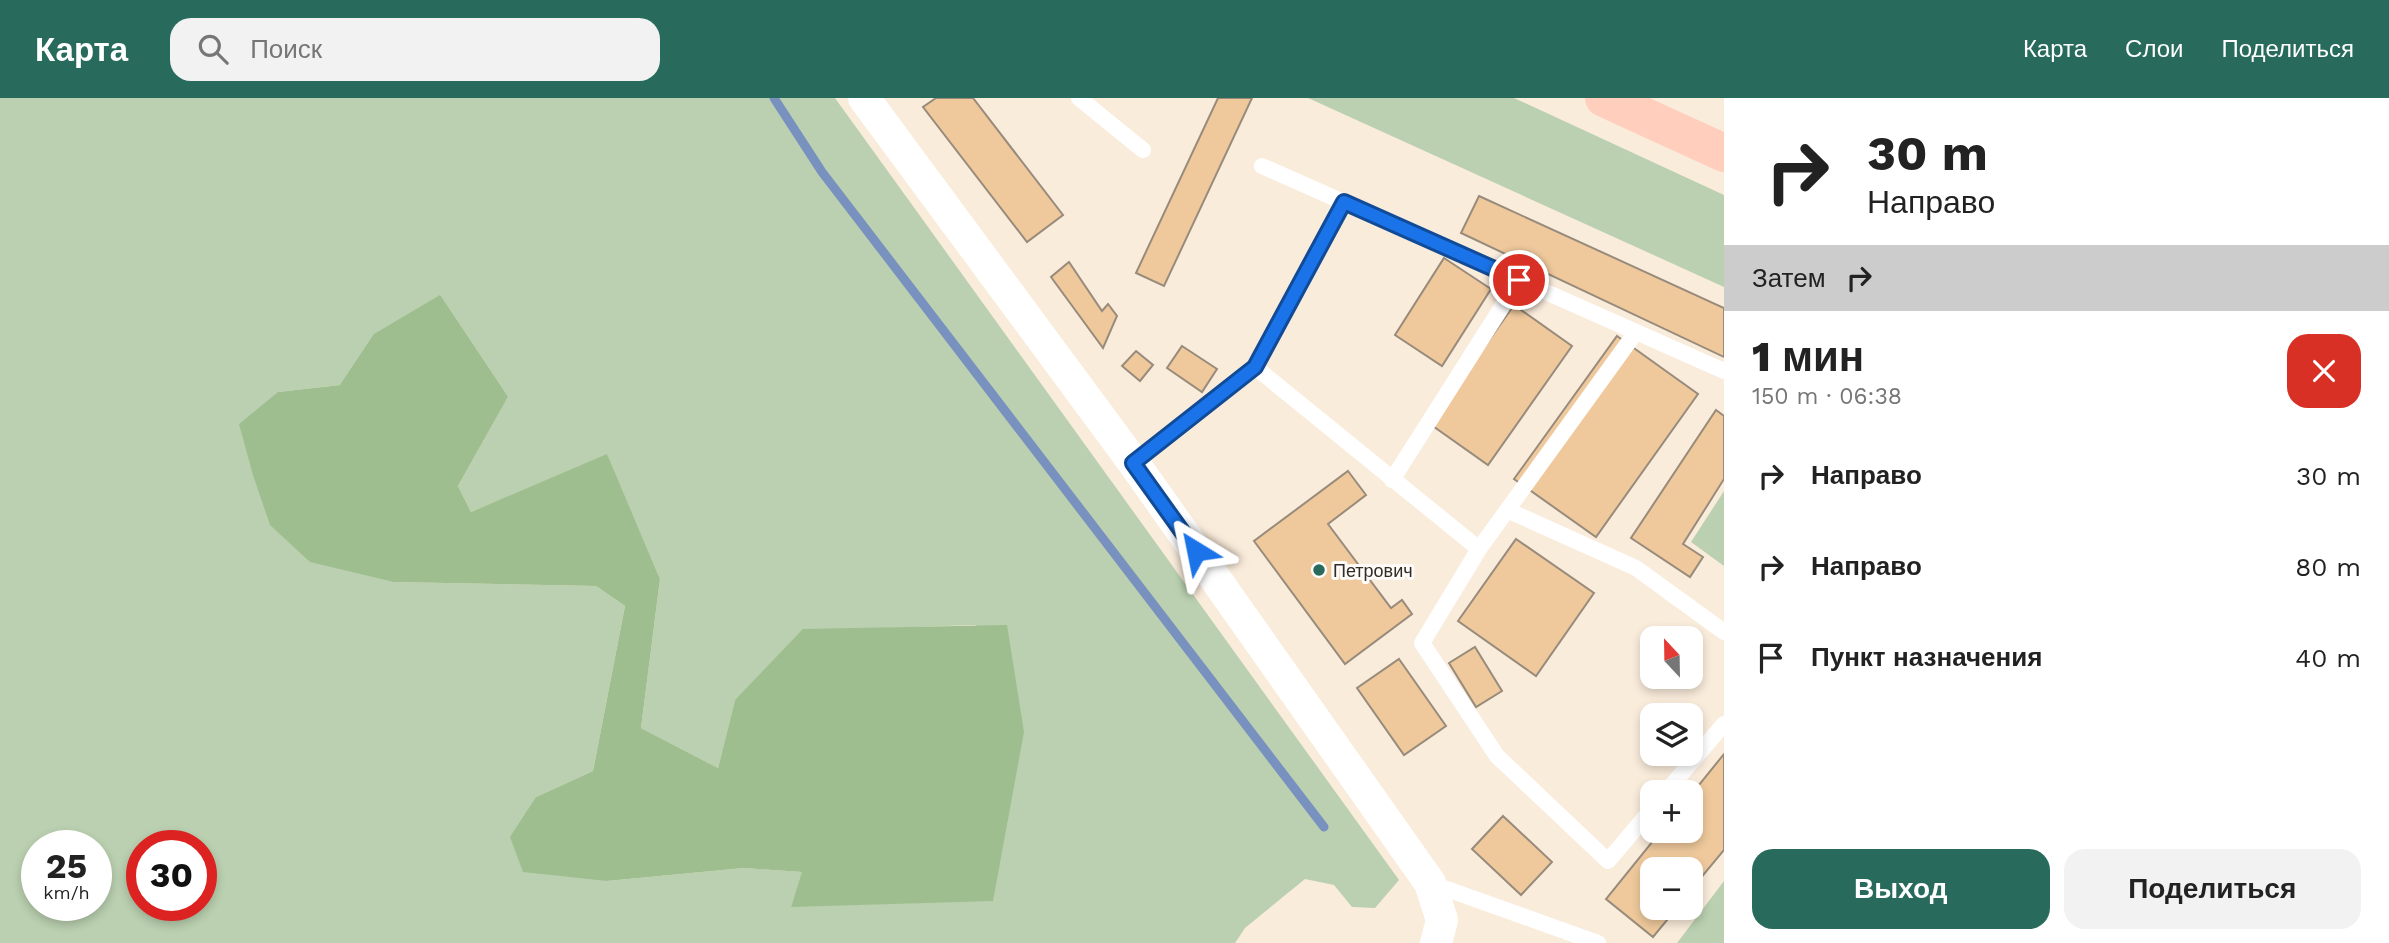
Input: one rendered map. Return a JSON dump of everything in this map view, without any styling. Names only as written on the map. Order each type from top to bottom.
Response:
[{"type":"highway","points":[[1604,98],[1724,153]]},
{"type":"street","points":[[864,98],[1133,463],[1430,883],[1442,920],[1436,943]]},
{"type":"lane","points":[[1079,98],[1143,150]]},
{"type":"lane","points":[[1262,166],[1724,371]]},
{"type":"lane","points":[[1133,463],[1255,367],[1344,202]]},
{"type":"lane","points":[[1392,480],[1519,280]]},
{"type":"lane","points":[[1636,332],[1479,549],[1422,643],[1497,756],[1608,861],[1640,822]]},
{"type":"lane","points":[[1255,367],[1479,549]]},
{"type":"lane","points":[[1507,510],[1636,568],[1724,632]]},
{"type":"lane","points":[[1676,780],[1724,724]]},
{"type":"lane","points":[[1430,883],[1598,943]]},
{"type":"green space","points":[[0,98],[835,98],[1399,880],[1375,908],[1352,907],[1334,885],[1305,879],[1245,928],[1235,943],[0,943]],"holes":[[[340,385],[508,397],[458,486],[471,512],[607,455],[660,579],[641,728],[718,768],[735,700],[884,628],[976,625],[791,907],[803,872],[744,868],[607,881],[536,797],[593,771],[625,606],[596,586],[394,582],[278,392]]]},
{"type":"green space","points":[[1308,98],[1514,98],[1724,195],[1724,287]]},
{"type":"green space","points":[[440,295],[508,397],[458,486],[471,512],[607,454],[660,579],[641,728],[718,768],[735,700],[803,629],[1007,625],[1024,732],[993,901],[791,907],[802,872],[744,868],[607,881],[523,872],[510,837],[536,797],[593,771],[625,606],[596,586],[394,582],[310,562],[270,525],[239,424],[278,392],[340,385],[374,334]]},
{"type":"green space","points":[[1724,491],[1724,566],[1691,542]]},
{"type":"green space","points":[[1724,881],[1724,943],[1677,943],[1694,920],[1703,920],[1703,909]]},
{"type":"building","points":[[936,98],[973,98],[1063,215],[1027,242],[923,107]]},
{"type":"building","points":[[1218,98],[1252,98],[1164,286],[1136,273]]},
{"type":"building","points":[[1479,196],[1724,308],[1724,357],[1461,233]]},
{"type":"building","points":[[1444,258],[1491,289],[1442,366],[1395,335]]},
{"type":"building","points":[[1069,262],[1102,311],[1108,304],[1117,316],[1103,348],[1051,277]]},
{"type":"building","points":[[1514,305],[1572,346],[1488,465],[1430,424]]},
{"type":"building","points":[[1617,336],[1698,394],[1596,537],[1514,479]]},
{"type":"building","points":[[1182,346],[1217,369],[1202,392],[1167,368]]},
{"type":"building","points":[[1136,351],[1153,365],[1140,381],[1122,366]]},
{"type":"building","points":[[1716,410],[1724,416],[1724,479],[1683,544],[1703,557],[1690,577],[1631,538]]},
{"type":"building","name":"Петрович","points":[[1348,471],[1366,495],[1328,524],[1391,608],[1402,600],[1412,614],[1345,664],[1254,541]]},
{"type":"building","points":[[1516,539],[1594,593],[1536,676],[1458,621]]},
{"type":"building","points":[[1475,647],[1502,691],[1476,707],[1449,663]]},
{"type":"building","points":[[1399,659],[1446,726],[1404,755],[1357,688]]},
{"type":"building","points":[[1724,754],[1724,850],[1703,875],[1703,857],[1640,857],[1640,920],[1667,920],[1653,937],[1606,899],[1651,843],[1703,843],[1703,780]]},
{"type":"building","points":[[1503,816],[1552,862],[1521,895],[1472,849]]},
{"type":"waterway","points":[[774,98],[822,172],[1324,827]]},
{"type":"place","name":"Петрович","points":[[1319,570]]},
{"type":"route","points":[[1196,551],[1133,463],[1255,367],[1344,202],[1519,280]]}]
